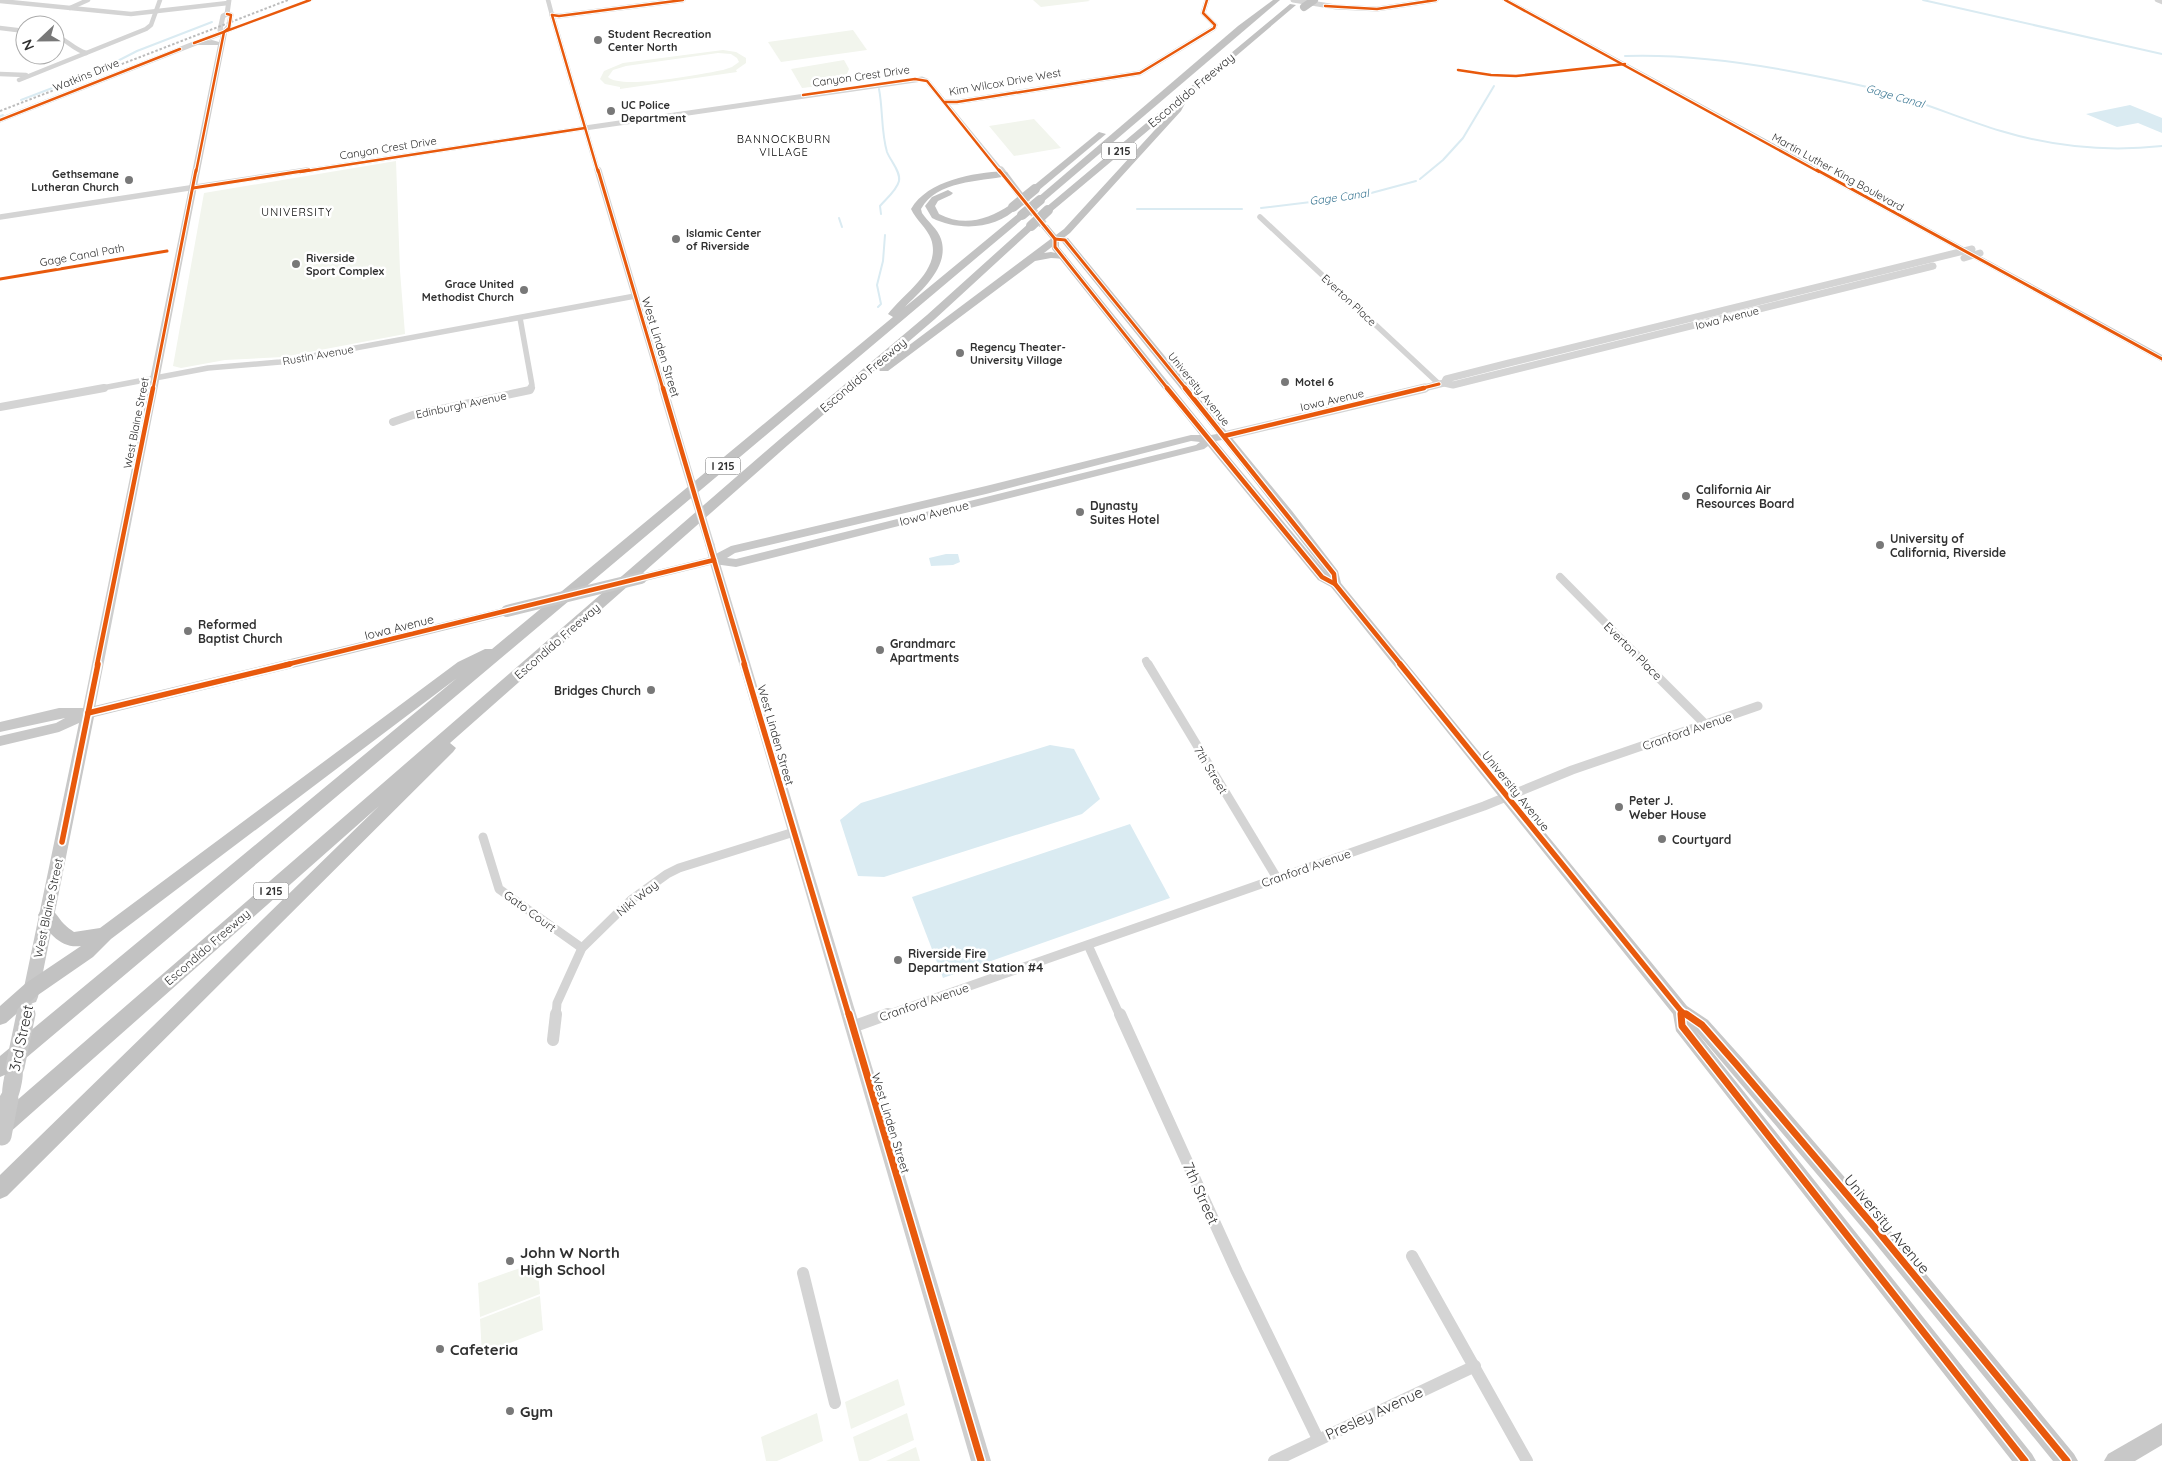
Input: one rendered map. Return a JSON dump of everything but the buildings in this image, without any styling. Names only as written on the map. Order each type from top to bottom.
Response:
[{"type":"highway","points":[[1241,28],[1267,0]]},
{"type":"highway","points":[[1270,25],[1286,18],[1314,0]]},
{"type":"highway","name":"Escondido Freeway","points":[[0,1068],[852,359],[1172,86],[1276,1]]},
{"type":"highway","name":"Escondido Freeway","points":[[0,1128],[784,442],[931,317],[1048,210],[1096,172],[1188,90],[1270,25],[1295,2]]},
{"type":"highway","points":[[1004,174],[940,196],[930,206],[932,212],[941,220],[948,222],[971,224],[991,220],[1013,207],[1145,101],[1172,86]]},
{"type":"highway","points":[[784,442],[969,307],[1056,239],[1080,218],[1178,109],[1188,90]]},
{"type":"highway","points":[[852,359],[926,278],[935,264],[937,244],[935,238],[916,209],[921,199],[939,189],[991,174],[1004,174]]},
{"type":"highway","points":[[1030,259],[1051,255],[1063,257]]},
{"type":"highway","points":[[0,1017],[32,989],[87,952],[105,934],[463,666],[515,639]]},
{"type":"highway","points":[[0,1190],[354,843],[541,655]]},
{"type":"highway","points":[[47,916],[58,930],[72,940],[105,934]]},
{"type":"main road","name":"Watkins Drive","points":[[224,32],[310,0]]},
{"type":"main road","name":"Martin Luther King Boulevard","points":[[1504,0],[1971,252],[2162,350]]},
{"type":"main road","name":"Martin Luther King Boulevard","points":[[1516,0],[2162,359]]},
{"type":"main road","points":[[230,23],[256,21]]},
{"type":"main road","name":"West Blaine Street","points":[[32,989],[224,32]]},
{"type":"main road","points":[[194,43],[212,42],[222,44]]},
{"type":"main road","points":[[1004,174],[1021,196]]},
{"type":"main road","name":"University Avenue","points":[[1046,227],[1056,239],[1066,240],[1312,544],[1334,574],[1335,584]]},
{"type":"main road","name":"University Avenue","points":[[1056,239],[1055,247],[1209,439],[1322,577],[1335,584],[1681,1011],[1702,1025],[1889,1245],[2067,1461]]},
{"type":"main road","name":"Iowa Avenue","points":[[0,740],[59,727],[88,713],[714,560],[736,563],[1196,448],[1209,439],[1224,436]]},
{"type":"main road","points":[[1271,515],[1278,515],[1283,518],[1312,544]]},
{"type":"main road","name":"West Linden Street","points":[[714,560],[981,1461]]},
{"type":"main road","name":"Iowa Avenue","points":[[0,727],[60,713],[88,713]]},
{"type":"main road","name":"3rd Street","points":[[0,1145],[32,989]]},
{"type":"main road","name":"University Avenue","points":[[1681,1011],[1682,1026],[2025,1461]]},
{"type":"main road","points":[[1712,1063],[1736,1083],[1785,1142],[1795,1150],[1805,1146]]},
{"type":"main road","points":[[2115,1461],[2162,1433]]},
{"type":"street","points":[[69,8],[88,0]]},
{"type":"street","points":[[19,80],[146,29],[151,25],[160,0]]},
{"type":"street","name":"West Linden Street","points":[[548,0],[714,560]]},
{"type":"street","points":[[552,15],[558,11],[649,0]]},
{"type":"street","points":[[552,15],[559,16],[683,0]]},
{"type":"street","name":"Kim Wilcox Drive West","points":[[945,102],[957,102],[1140,74],[1212,29],[1215,25],[1204,13],[1203,9],[1207,0]]},
{"type":"street","points":[[1365,8],[1409,0]]},
{"type":"street","points":[[1295,2],[1376,9],[1436,0]]},
{"type":"street","points":[[2157,0],[2162,2]]},
{"type":"street","points":[[0,1],[131,14],[229,2]]},
{"type":"street","name":"West Blaine Street","points":[[227,14],[231,14],[230,23],[229,28],[224,32],[220,30],[223,16],[227,14],[229,2]]},
{"type":"street","points":[[0,28],[15,30]]},
{"type":"street","name":"Watkins Drive","points":[[0,120],[224,32]]},
{"type":"street","points":[[65,41],[74,49],[86,53]]},
{"type":"street","points":[[0,74],[29,75]]},
{"type":"street","name":"Canyon Crest Drive","points":[[1,215],[56,209],[922,78],[927,81],[945,102]]},
{"type":"street","points":[[945,102],[1004,174]]},
{"type":"street","points":[[56,209],[59,202]]},
{"type":"street","name":"Everton Place","points":[[1260,217],[1441,383]]},
{"type":"street","name":"Iowa Avenue","points":[[1224,436],[1441,383],[1446,379],[1510,363],[1971,252]]},
{"type":"street","name":"Rustin Avenue","points":[[0,407],[221,366],[280,362],[635,296]]},
{"type":"street","points":[[520,318],[532,385],[530,390]]},
{"type":"street","name":"Edinburgh Avenue","points":[[393,422],[412,415],[530,390]]},
{"type":"street","name":"Everton Place","points":[[1560,577],[1705,724]]},
{"type":"street","name":"7th Street","points":[[1146,661],[1277,878]]},
{"type":"street","name":"Cranford Avenue","points":[[852,1027],[1484,806],[1572,770],[1758,706]]},
{"type":"street","name":"Niki Way","points":[[553,1040],[557,1003],[582,948],[631,900],[667,874],[704,860],[794,832]]},
{"type":"street","name":"Gato Court","points":[[483,837],[499,889],[582,948]]},
{"type":"street","name":"7th Street","points":[[1088,945],[1237,1272],[1318,1439]]},
{"type":"street","points":[[1412,1256],[1527,1461]]},
{"type":"street","points":[[803,1274],[835,1404]]},
{"type":"street","name":"Presley Avenue","points":[[1274,1461],[1475,1366]]},
{"type":"shaded area","points":[[1033,0],[1088,0],[1090,1],[1041,7]]},
{"type":"shaded area","points":[[853,30],[867,50],[781,62],[768,42]]},
{"type":"shaded area","points":[[723,50],[736,52],[746,58],[746,63],[736,70],[737,72],[620,89],[620,87],[605,84],[600,79],[604,71],[623,63]],"holes":[[[718,53],[731,54],[739,62],[732,67],[713,72],[644,82],[616,81],[608,77],[613,70],[626,66]]]},
{"type":"shaded area","points":[[844,60],[849,69],[842,78],[830,84],[802,88],[791,69]]},
{"type":"shaded area","points":[[2130,105],[2162,118],[2162,133],[2138,123],[2117,127],[2086,114]]},
{"type":"shaded area","points":[[1034,119],[1061,148],[1014,156],[989,126]]},
{"type":"shaded area","name":"Riverside Sport Complex","points":[[396,161],[400,271],[405,334],[283,357],[225,360],[181,368],[173,366],[204,193]]},
{"type":"shaded area","points":[[946,554],[958,554],[960,562],[953,565],[931,566],[929,558]]},
{"type":"shaded area","points":[[1050,745],[1074,749],[1100,799],[1082,814],[884,877],[858,876],[840,820],[861,803]]},
{"type":"shaded area","points":[[1130,824],[1170,898],[943,978],[912,897]]},
{"type":"shaded area","points":[[537,1262],[540,1294],[480,1317],[478,1283]]},
{"type":"shaded area","points":[[540,1296],[543,1330],[482,1354],[480,1319]]},
{"type":"shaded area","points":[[898,1379],[905,1405],[851,1429],[845,1402]]},
{"type":"shaded area","points":[[817,1413],[823,1441],[777,1461],[766,1461],[761,1437]]},
{"type":"shaded area","points":[[907,1413],[914,1440],[868,1461],[859,1461],[853,1437]]},
{"type":"shaded area","points":[[916,1447],[920,1461],[886,1461]]},
{"type":"waterway","points":[[1923,0],[2162,54]]},
{"type":"waterway","points":[[21,100],[102,69],[137,51],[212,22]]},
{"type":"waterway","name":"Gage Canal","points":[[1625,56],[1670,56],[1715,60],[1760,66],[1834,80],[1898,95],[2001,131],[2041,141],[2101,148],[2162,146]]},
{"type":"waterway","name":"Gage Canal","points":[[1420,179],[1443,160],[1463,138],[1494,86]]},
{"type":"waterway","points":[[879,89],[885,144],[899,177],[896,188],[880,206],[881,214]]},
{"type":"waterway","name":"Gage Canal","points":[[1261,208],[1360,196],[1416,181]]},
{"type":"waterway","name":"Gage Canal","points":[[1137,209],[1242,209]]},
{"type":"waterway","points":[[839,218],[842,227]]},
{"type":"waterway","points":[[878,307],[881,304],[877,285],[883,261],[885,235]]},
{"type":"tunnel","points":[[1021,196],[1045,227]]},
{"type":"railway","points":[[0,111],[288,0]]},
{"type":"cycle path","points":[[194,43],[310,0]]},
{"type":"cycle path","points":[[552,15],[559,16],[683,0]]},
{"type":"cycle path","points":[[945,102],[957,102],[1140,73],[1214,28],[1215,25],[1203,13],[1207,0]]},
{"type":"cycle path","points":[[1325,6],[1377,9],[1436,0]]},
{"type":"cycle path","points":[[1505,0],[2162,359]]},
{"type":"cycle path","points":[[62,842],[224,32],[229,28],[231,15],[227,14]]},
{"type":"cycle path","points":[[552,15],[981,1461]]},
{"type":"cycle path","points":[[0,120],[180,49]]},
{"type":"cycle path","points":[[1458,70],[1491,75],[1516,76],[1625,64]]},
{"type":"cycle path","points":[[803,95],[915,79],[927,81],[1055,239],[1055,247],[1218,451],[1322,577],[1335,584],[1681,1011],[1702,1025],[1737,1065],[1877,1230],[2067,1461]]},
{"type":"cycle path","points":[[193,188],[585,128]]},
{"type":"cycle path","points":[[1055,239],[1065,240],[1288,514],[1334,574],[1335,584]]},
{"type":"cycle path","name":"Gage Canal Path","points":[[0,279],[167,251]]},
{"type":"cycle path","points":[[1224,436],[1439,384]]},
{"type":"cycle path","points":[[88,713],[714,560]]},
{"type":"cycle path","points":[[1681,1011],[1682,1026],[2025,1461]]},
{"type":"place","name":"Student Recreation Center North","points":[[598,40]]},
{"type":"place","name":"UC Police Department","points":[[611,111]]},
{"type":"place","name":"Gethsemane Lutheran Church","points":[[129,180]]},
{"type":"place","name":"Islamic Center of Riverside","points":[[676,239]]},
{"type":"place","name":"Riverside Sport Complex","points":[[296,264]]},
{"type":"place","name":"Grace United Methodist Church","points":[[524,290]]},
{"type":"place","name":"Regency Theater- University Village","points":[[960,353]]},
{"type":"place","name":"Motel 6","points":[[1285,382]]},
{"type":"place","name":"California Air Resources Board","points":[[1686,496]]},
{"type":"place","name":"Dynasty Suites Hotel","points":[[1080,512]]},
{"type":"place","name":"University of California, Riverside","points":[[1880,545]]},
{"type":"place","name":"Reformed Baptist Church","points":[[188,631]]},
{"type":"place","name":"Grandmarc Apartments","points":[[880,650]]},
{"type":"place","name":"Bridges Church","points":[[651,690]]},
{"type":"place","name":"Peter J. Weber House","points":[[1619,807]]},
{"type":"place","name":"Courtyard","points":[[1662,839]]},
{"type":"place","name":"Riverside Fire Department Station #4","points":[[898,960]]},
{"type":"place","name":"John W North High School","points":[[510,1261]]},
{"type":"place","name":"Cafeteria","points":[[440,1349]]},
{"type":"place","name":"Gym","points":[[510,1411]]},
{"type":"district","name":"BANNOCKBURN VILLAGE","points":[[784,145]]},
{"type":"district","name":"UNIVERSITY","points":[[297,212]]}]
